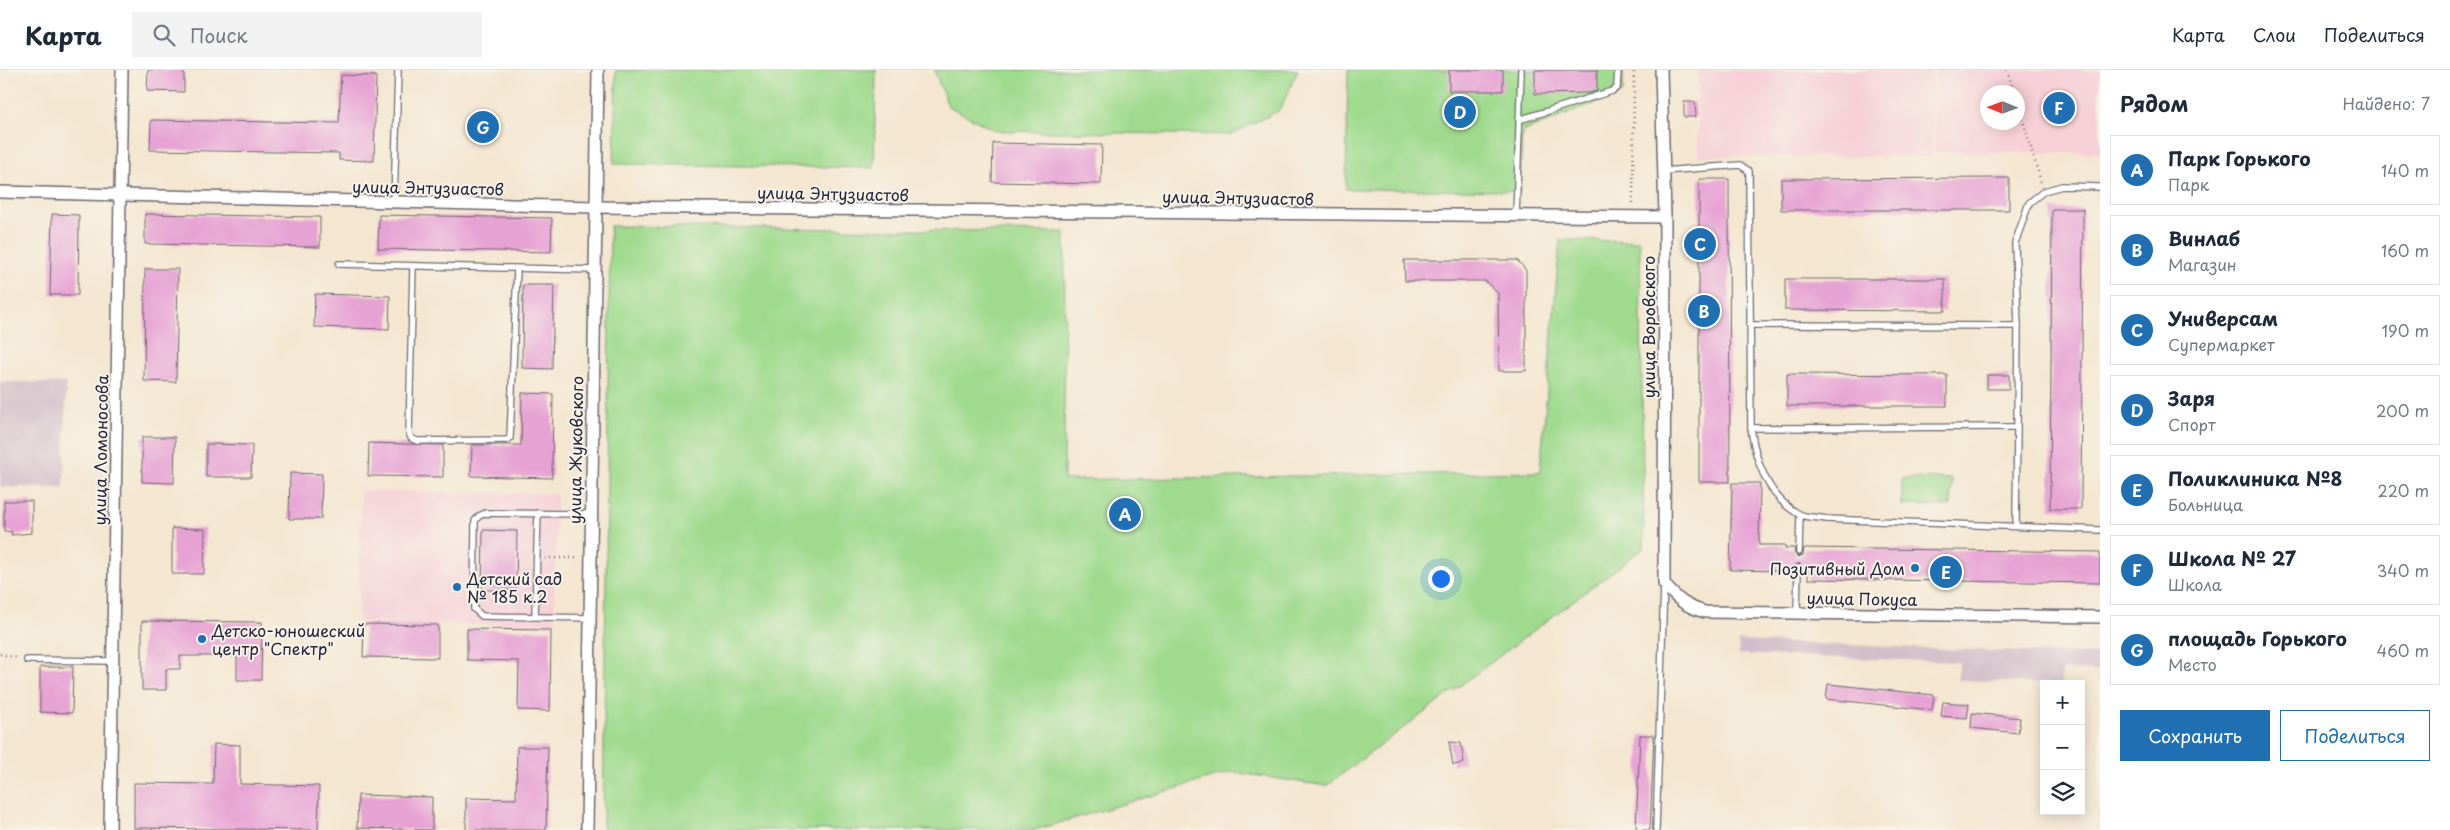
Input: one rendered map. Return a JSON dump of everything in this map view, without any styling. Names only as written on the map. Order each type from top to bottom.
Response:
[{"type":"street","name":"улица Ломоносова","points":[[110,830],[122,70]]},
{"type":"street","name":"улица Жуковского","points":[[587,830],[590,514],[598,70]]},
{"type":"street","name":"улица Воровского","points":[[1661,70],[1665,218],[1664,584]]},
{"type":"street","name":"улица Энтузиастов","points":[[0,192],[595,207],[1665,218]]},
{"type":"street","name":"улица Покуса","points":[[1664,584],[1678,601],[1691,608],[1706,612],[2100,618]]},
{"type":"lane","points":[[394,202],[398,70]]},
{"type":"lane","points":[[1516,216],[1521,70]]},
{"type":"lane","points":[[1519,120],[1612,91],[1616,88],[1618,70]]},
{"type":"lane","points":[[1663,171],[1740,165],[1749,171],[1751,428],[1754,450],[1769,486],[1784,502],[1800,515],[1826,518],[2100,530]]},
{"type":"lane","points":[[2016,526],[2018,326],[2015,243],[2029,203],[2044,191],[2062,186],[2100,187]]},
{"type":"lane","points":[[339,264],[594,270]]},
{"type":"lane","points":[[413,266],[409,433],[411,438],[417,441],[507,440],[510,438],[517,269]]},
{"type":"lane","points":[[1750,324],[2018,326]]},
{"type":"lane","points":[[1751,428],[2016,427]]},
{"type":"lane","points":[[589,618],[482,616],[474,609],[475,521],[479,516],[486,513],[590,514]]},
{"type":"lane","points":[[536,616],[538,513]]},
{"type":"lane","points":[[1799,552],[1800,515]]},
{"type":"lane","points":[[1797,613],[1798,568]]},
{"type":"lane","points":[[1656,830],[1664,584]]},
{"type":"lane","points":[[26,660],[113,661]]},
{"type":"path","points":[[1633,217],[1634,70]]},
{"type":"path","points":[[2007,70],[2012,85]]},
{"type":"path","points":[[2025,127],[2044,191]]},
{"type":"path","points":[[536,558],[590,558]]},
{"type":"path","points":[[0,654],[26,660]]},
{"type":"shaded area","points":[[1698,70],[1932,70],[1932,157],[1698,156]]},
{"type":"shaded area","points":[[1935,70],[2100,70],[2100,153],[1934,152]]},
{"type":"shaded area","points":[[0,382],[66,383],[64,488],[0,487]]},
{"type":"shaded area","name":"Детский сад № 185 к.2","points":[[361,491],[557,494],[554,626],[358,622]]},
{"type":"shaded area","points":[[1739,641],[2100,655],[2100,671],[2062,670],[2061,680],[2040,680],[2040,683],[1958,680],[1959,662],[1738,654]]},
{"type":"green space","points":[[616,70],[876,70],[874,168],[614,164]]},
{"type":"green space","points":[[934,70],[1298,70],[1280,110],[1230,135],[996,131],[948,106]]},
{"type":"green space","points":[[1348,70],[1623,70],[1623,92],[1522,132],[1520,191],[1346,189]]},
{"type":"green space","points":[[610,226],[1065,232],[1064,480],[1540,472],[1560,240],[1640,241],[1644,548],[1326,786],[1232,772],[1035,830],[603,830]]},
{"type":"green space","points":[[1902,478],[1952,479],[1951,506],[1902,505]]},
{"type":"building","points":[[148,70],[184,70],[184,92],[147,91]]},
{"type":"building","points":[[1449,70],[1503,70],[1503,91],[1449,91]]},
{"type":"building","points":[[1535,70],[1597,70],[1597,91],[1588,93],[1535,94]]},
{"type":"building","points":[[341,75],[376,76],[374,161],[339,160],[339,153],[150,150],[151,120],[339,123]]},
{"type":"building","points":[[1684,102],[1695,102],[1696,117],[1684,117]]},
{"type":"building","points":[[993,143],[1102,145],[1101,184],[992,182]]},
{"type":"building","points":[[2009,178],[2009,210],[1781,210],[1781,179]]},
{"type":"building","points":[[1699,179],[1729,179],[1730,482],[1699,482]]},
{"type":"building","points":[[2052,209],[2083,209],[2081,509],[2050,509]]},
{"type":"building","points":[[52,214],[79,215],[78,295],[50,295]]},
{"type":"building","points":[[145,214],[320,217],[320,247],[145,244]]},
{"type":"building","points":[[379,215],[552,218],[551,252],[378,249]]},
{"type":"building","points":[[1404,260],[1517,260],[1526,270],[1526,371],[1499,371],[1498,293],[1485,281],[1405,281]]},
{"type":"building","points":[[145,269],[178,269],[176,382],[144,381]]},
{"type":"building","points":[[1785,279],[1945,279],[1945,311],[1785,310]]},
{"type":"building","points":[[523,285],[554,285],[552,369],[522,368]]},
{"type":"building","points":[[315,294],[390,296],[389,329],[314,327]]},
{"type":"building","points":[[1787,374],[1947,375],[1947,406],[1787,406]]},
{"type":"building","points":[[1987,375],[2009,375],[2009,389],[1987,389]]},
{"type":"building","points":[[522,393],[553,394],[552,478],[471,476],[472,445],[521,445]]},
{"type":"building","points":[[142,437],[175,437],[174,483],[142,482]]},
{"type":"building","points":[[369,443],[443,445],[443,477],[368,476]]},
{"type":"building","points":[[206,444],[252,445],[251,477],[206,477]]},
{"type":"building","points":[[290,473],[322,474],[321,519],[289,519]]},
{"type":"building","points":[[1732,483],[1760,483],[1759,545],[1785,545],[1785,548],[1794,548],[1795,554],[1798,557],[1803,555],[1804,548],[2100,552],[2100,583],[1808,579],[1808,569],[1803,568],[1799,563],[1793,568],[1785,568],[1785,571],[1730,570]]},
{"type":"building","points":[[4,501],[32,501],[32,533],[11,535],[12,532],[4,531]]},
{"type":"building","points":[[172,528],[205,529],[204,574],[172,574]]},
{"type":"building","points":[[483,530],[517,531],[516,590],[482,590]]},
{"type":"building","name":"Детско-юношеский центр \"Спектр\"","points":[[142,621],[262,622],[261,680],[237,680],[237,656],[180,656],[180,669],[166,669],[166,690],[142,690]]},
{"type":"building","points":[[364,624],[438,625],[438,658],[363,657]]},
{"type":"building","points":[[467,629],[551,630],[550,711],[518,710],[519,661],[467,660]]},
{"type":"building","points":[[40,667],[73,667],[72,713],[40,712]]},
{"type":"building","points":[[1828,684],[1934,695],[1932,710],[1826,699]]},
{"type":"building","points":[[1943,702],[1969,704],[1967,718],[1941,716]]},
{"type":"building","points":[[1972,713],[2020,718],[2018,733],[1971,728]]},
{"type":"building","points":[[1640,735],[1654,735],[1650,830],[1636,830]]},
{"type":"building","points":[[1449,742],[1461,743],[1464,763],[1453,765]]},
{"type":"building","points":[[214,744],[240,745],[240,784],[319,786],[318,830],[134,828],[134,783],[213,784]]},
{"type":"building","points":[[517,747],[548,747],[546,830],[466,830],[466,798],[516,799]]},
{"type":"building","points":[[358,795],[432,797],[432,830],[357,828]]},
{"type":"place","name":"Школа № 27","points":[[2059,108]]},
{"type":"place","name":"Заря","points":[[1460,112]]},
{"type":"place","name":"площадь Горького","points":[[483,127]]},
{"type":"place","name":"Универсам","points":[[1700,244]]},
{"type":"place","name":"Винлаб","points":[[1704,311]]},
{"type":"place","name":"Парк Горького","points":[[1125,514]]},
{"type":"place","name":"Позитивный Дом","points":[[1915,568]]},
{"type":"place","name":"Поликлиника №8","points":[[1946,572]]},
{"type":"place","name":"Детский сад № 185 к.2","points":[[457,587]]},
{"type":"place","name":"Детско-юношеский центр \"Спектр\"","points":[[202,639]]}]
